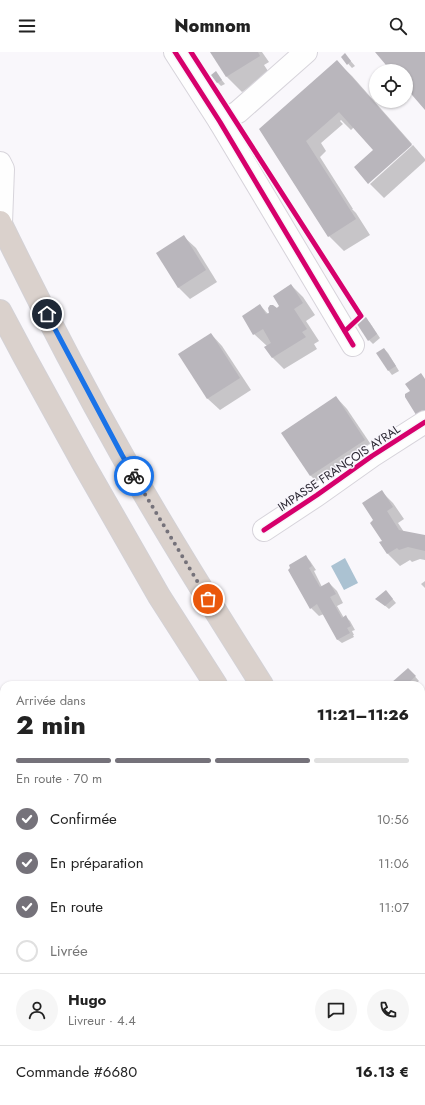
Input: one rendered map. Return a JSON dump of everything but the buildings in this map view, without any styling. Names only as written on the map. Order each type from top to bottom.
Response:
[{"type":"highway","points":[[0,223],[60,340],[122,455],[193,575],[259,681]]},
{"type":"highway","points":[[0,311],[84,465],[159,596],[213,681]]},
{"type":"street","points":[[175,52],[220,122],[353,345]]},
{"type":"street","points":[[220,122],[238,112],[306,52]]},
{"type":"street","points":[[0,163],[3,169],[0,223]]},
{"type":"street","name":"IMPASSE FRANÇOIS AYRAL","points":[[264,530],[372,456],[425,422]]},
{"type":"water","points":[[345,558],[358,583],[344,590],[331,566]]},
{"type":"cycle path","points":[[175,52],[220,122],[353,345]]},
{"type":"cycle path","points":[[191,52],[361,316],[345,331]]},
{"type":"cycle path","points":[[264,530],[372,456],[425,422]]},
{"type":"way so far","points":[[134,476],[208,599]]},
{"type":"route","points":[[47,314],[134,476]]}]
